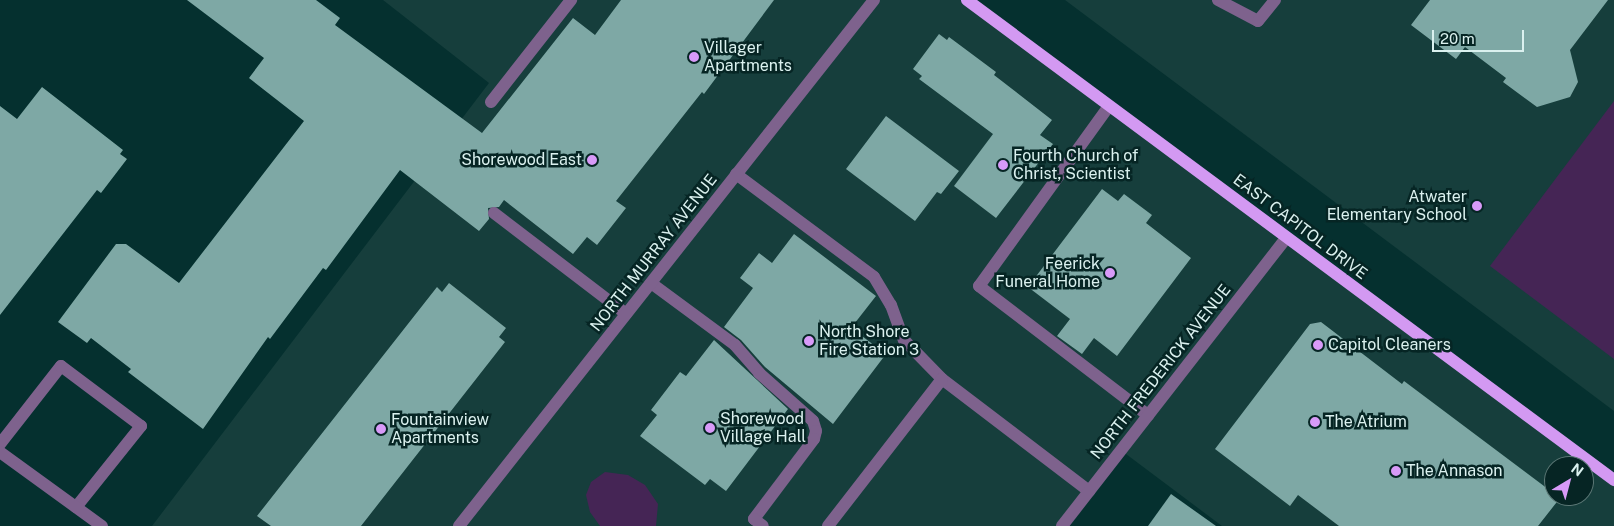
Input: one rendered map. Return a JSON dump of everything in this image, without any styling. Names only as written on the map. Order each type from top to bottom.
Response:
[{"type":"main road","name":"EAST CAPITOL DRIVE","points":[[967,0],[1614,480]]},
{"type":"street","points":[[491,102],[571,0]]},
{"type":"street","name":"NORTH MURRAY AVENUE","points":[[459,526],[874,0]]},
{"type":"street","points":[[1218,0],[1258,21],[1275,0]]},
{"type":"street","points":[[1109,106],[979,286],[1148,415]]},
{"type":"street","points":[[736,174],[874,277],[891,304],[904,340],[942,380],[1090,490]]},
{"type":"street","points":[[494,213],[626,314]]},
{"type":"street","name":"NORTH FREDERICK AVENUE","points":[[1062,526],[1286,238]]},
{"type":"street","points":[[651,283],[735,345],[759,373],[813,421],[816,431],[814,440],[754,519],[763,526]]},
{"type":"street","points":[[0,444],[61,366],[141,426],[76,507]]},
{"type":"street","points":[[828,526],[942,380]]},
{"type":"street","points":[[0,452],[102,526]]},
{"type":"shaded area","points":[[383,0],[967,0],[1582,456],[1544,456],[1544,506],[1594,506],[1594,465],[1614,480],[1614,526],[1222,526],[1122,451],[1062,526],[152,526],[489,83]]},
{"type":"shaded area","name":"Atwater Elementary School","points":[[1065,0],[1614,0],[1614,411]]},
{"type":"shaded area","points":[[1614,101],[1614,359],[1490,266]]},
{"type":"shaded area","points":[[605,472],[628,475],[645,485],[658,504],[656,526],[600,526],[590,512],[586,495],[591,482]]},
{"type":"building","points":[[187,0],[316,0],[340,18],[335,25],[482,133],[573,18],[595,35],[621,0],[774,0],[704,94],[702,92],[616,201],[626,208],[597,245],[587,237],[573,254],[504,200],[499,207],[488,208],[489,219],[479,231],[400,170],[326,270],[323,268],[270,339],[268,337],[203,429],[128,372],[131,369],[91,338],[87,343],[58,322],[116,244],[126,244],[179,283],[304,121],[249,78],[264,58]]},
{"type":"building","points":[[1430,0],[1608,0],[1570,50],[1578,82],[1570,97],[1537,107],[1503,82],[1506,78],[1465,47],[1456,59],[1411,25]]},
{"type":"building","points":[[939,34],[947,40],[949,37],[996,72],[994,75],[1052,120],[1040,135],[1053,144],[996,218],[954,186],[993,134],[919,79],[922,76],[913,69]]},
{"type":"building","points":[[42,87],[123,150],[120,154],[127,159],[101,193],[97,190],[0,315],[0,106],[17,119]]},
{"type":"building","points":[[886,116],[959,171],[941,194],[937,192],[915,221],[846,169]]},
{"type":"building","name":"Feerick Funeral Home","points":[[1102,189],[1118,201],[1124,194],[1152,215],[1146,223],[1191,258],[1117,356],[1094,338],[1082,354],[1057,336],[1070,319],[1028,287]]},
{"type":"building","name":"North Shore Fire Station 3","points":[[794,234],[876,296],[851,328],[886,354],[833,424],[765,367],[741,340],[724,327],[753,288],[740,278],[759,253],[772,263]]},
{"type":"building","name":"Fountainview Apartments","points":[[449,283],[506,328],[499,337],[505,342],[361,526],[271,526],[257,516],[437,287],[442,292]]},
{"type":"building","points":[[1321,322],[1402,384],[1404,381],[1544,486],[1544,506],[1554,506],[1538,526],[1339,526],[1298,495],[1290,506],[1215,449],[1310,324]]},
{"type":"building","name":"Shorewood Village Hall","points":[[714,340],[788,409],[726,491],[710,479],[705,485],[640,436],[657,415],[651,410],[680,372],[686,376]]},
{"type":"building","points":[[1171,494],[1216,526],[1148,526]]},
{"type":"place","name":"Villager Apartments","points":[[694,57]]},
{"type":"place","name":"Shorewood East","points":[[592,160]]},
{"type":"place","name":"Fourth Church of Christ, Scientist","points":[[1003,165]]},
{"type":"place","name":"Atwater Elementary School","points":[[1477,206]]},
{"type":"place","name":"Feerick Funeral Home","points":[[1110,273]]},
{"type":"place","name":"North Shore Fire Station 3","points":[[809,341]]},
{"type":"place","name":"Capitol Cleaners","points":[[1318,345]]},
{"type":"place","name":"The Atrium","points":[[1315,422]]},
{"type":"place","name":"Shorewood Village Hall","points":[[710,428]]},
{"type":"place","name":"Fountainview Apartments","points":[[381,429]]},
{"type":"place","name":"The Annason","points":[[1396,471]]}]
